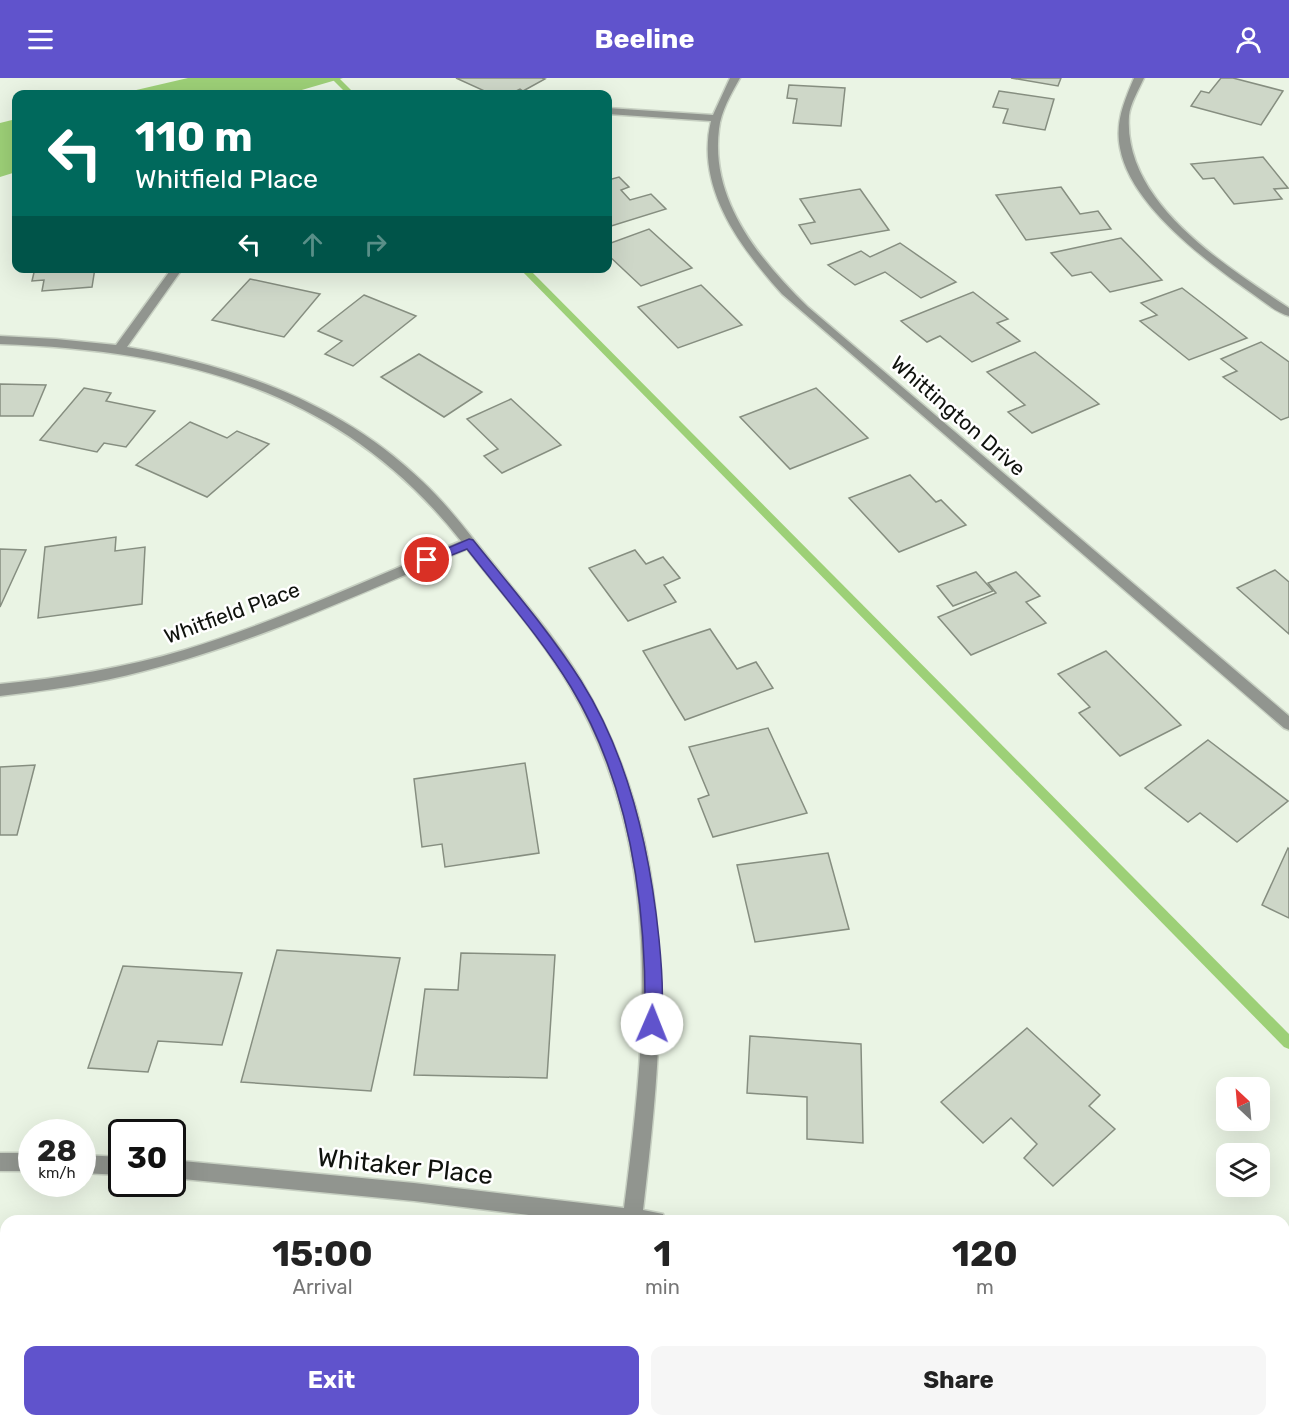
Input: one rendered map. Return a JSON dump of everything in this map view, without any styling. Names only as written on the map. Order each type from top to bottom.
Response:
[{"type":"street","name":"Whittington Drive","points":[[735,78],[716,118],[713,131],[714,157],[725,202],[744,241],[773,279],[804,309],[1289,724]]},
{"type":"street","points":[[1139,78],[1129,96],[1125,131],[1132,166],[1150,198],[1189,241],[1289,313]]},
{"type":"street","points":[[612,111],[716,118]]},
{"type":"street","points":[[121,347],[174,273]]},
{"type":"street","points":[[0,340],[121,347],[171,357],[234,375],[274,390],[332,420],[367,441],[400,467],[433,500],[528,615],[577,686],[616,770],[637,843],[647,900],[654,966],[652,1024],[632,1215]]},
{"type":"street","name":"Whitfield Place","points":[[0,690],[102,675],[184,654],[279,620],[469,543]]},
{"type":"street","points":[[0,1162],[18,1162]]},
{"type":"street","name":"Whitaker Place","points":[[186,1170],[414,1192],[600,1215]]},
{"type":"shaded area","points":[[188,78],[343,78],[302,90],[136,90]]},
{"type":"shaded area","points":[[12,120],[12,173],[0,177],[0,123]]},
{"type":"building","points":[[456,78],[545,79],[525,90],[482,90]]},
{"type":"building","points":[[1011,78],[1061,78],[1058,86]]},
{"type":"building","points":[[1221,78],[1233,78],[1283,91],[1261,125],[1191,106],[1201,91],[1209,93]]},
{"type":"building","points":[[789,85],[845,88],[841,126],[793,123],[797,99],[787,98]]},
{"type":"building","points":[[999,91],[1054,99],[1045,130],[1003,123],[1008,109],[993,107]]},
{"type":"building","points":[[1263,157],[1288,188],[1274,189],[1282,199],[1234,204],[1214,178],[1203,179],[1191,164]]},
{"type":"building","points":[[619,177],[629,187],[621,190],[630,200],[651,194],[666,209],[612,226],[612,179]]},
{"type":"building","points":[[1061,187],[1080,214],[1098,211],[1111,229],[1026,240],[996,195]]},
{"type":"building","points":[[860,189],[889,230],[811,244],[799,225],[815,222],[800,199]]},
{"type":"building","points":[[649,229],[692,268],[641,286],[612,259],[612,243]]},
{"type":"building","points":[[1121,238],[1162,280],[1110,292],[1091,272],[1072,276],[1051,253]]},
{"type":"building","points":[[900,243],[956,282],[921,298],[885,272],[855,285],[828,265],[861,251],[870,257]]},
{"type":"building","points":[[34,273],[94,273],[92,287],[42,291],[44,280],[32,281]]},
{"type":"building","points":[[250,279],[320,294],[284,337],[212,320]]},
{"type":"building","points":[[701,285],[742,325],[678,348],[638,307]]},
{"type":"building","points":[[1182,288],[1247,338],[1189,360],[1140,321],[1157,315],[1141,303]]},
{"type":"building","points":[[973,292],[1008,319],[997,323],[1020,341],[972,362],[940,336],[927,342],[901,321]]},
{"type":"building","points":[[364,295],[416,316],[353,366],[325,354],[342,341],[318,331]]},
{"type":"building","points":[[1261,342],[1289,362],[1289,417],[1281,420],[1223,377],[1237,371],[1221,359]]},
{"type":"building","points":[[1035,352],[1099,404],[1032,433],[1008,412],[1025,405],[987,372]]},
{"type":"building","points":[[419,354],[482,392],[444,417],[381,377]]},
{"type":"building","points":[[0,384],[46,385],[33,416],[0,416]]},
{"type":"building","points":[[84,388],[111,393],[106,401],[155,411],[126,447],[104,443],[97,452],[40,440]]},
{"type":"building","points":[[816,388],[868,438],[790,469],[740,417]]},
{"type":"building","points":[[511,399],[561,445],[502,473],[484,456],[498,449],[467,419]]},
{"type":"building","points":[[190,422],[227,438],[237,431],[269,444],[207,497],[136,465]]},
{"type":"building","points":[[910,475],[936,502],[941,500],[966,525],[899,552],[849,498]]},
{"type":"building","points":[[116,537],[115,551],[145,547],[142,604],[38,618],[45,547]]},
{"type":"building","points":[[0,549],[26,550],[0,607]]},
{"type":"building","points":[[635,550],[646,564],[663,557],[680,578],[664,585],[676,602],[628,621],[589,568]]},
{"type":"building","points":[[1275,570],[1289,582],[1289,634],[1237,588]]},
{"type":"building","points":[[976,572],[993,591],[953,606],[937,586]]},
{"type":"building","points":[[1016,572],[1040,596],[1026,602],[1046,623],[971,655],[938,617],[996,593],[988,583]]},
{"type":"building","points":[[710,629],[737,669],[756,662],[773,688],[685,720],[643,651]]},
{"type":"building","points":[[1106,651],[1181,725],[1120,756],[1079,713],[1090,707],[1058,674]]},
{"type":"building","points":[[768,728],[807,813],[713,837],[698,799],[709,795],[689,747]]},
{"type":"building","points":[[1208,740],[1288,801],[1237,842],[1200,813],[1188,822],[1145,788]]},
{"type":"building","points":[[525,763],[539,853],[445,867],[442,844],[422,847],[414,779]]},
{"type":"building","points":[[35,765],[17,835],[0,835],[0,767]]},
{"type":"building","points":[[1289,849],[1289,918],[1262,905]]},
{"type":"building","points":[[828,853],[849,929],[755,942],[737,865]]},
{"type":"building","points":[[277,950],[400,958],[371,1091],[241,1082]]},
{"type":"building","points":[[461,953],[555,955],[547,1078],[414,1075],[425,989],[458,990]]},
{"type":"building","points":[[123,966],[242,973],[222,1045],[158,1041],[148,1072],[88,1068]]},
{"type":"building","points":[[1027,1028],[1100,1095],[1089,1106],[1115,1129],[1053,1186],[1024,1158],[1037,1144],[1011,1118],[983,1143],[941,1102]]},
{"type":"building","points":[[750,1036],[861,1044],[863,1143],[807,1139],[807,1097],[747,1093]]},
{"type":"waterway","points":[[335,78],[347,90]]},
{"type":"waterway","points":[[528,273],[1289,1043]]},
{"type":"route","points":[[427,560],[469,543],[528,615],[554,651],[577,686],[602,734],[616,770],[639,853],[654,966],[652,1024]]}]
